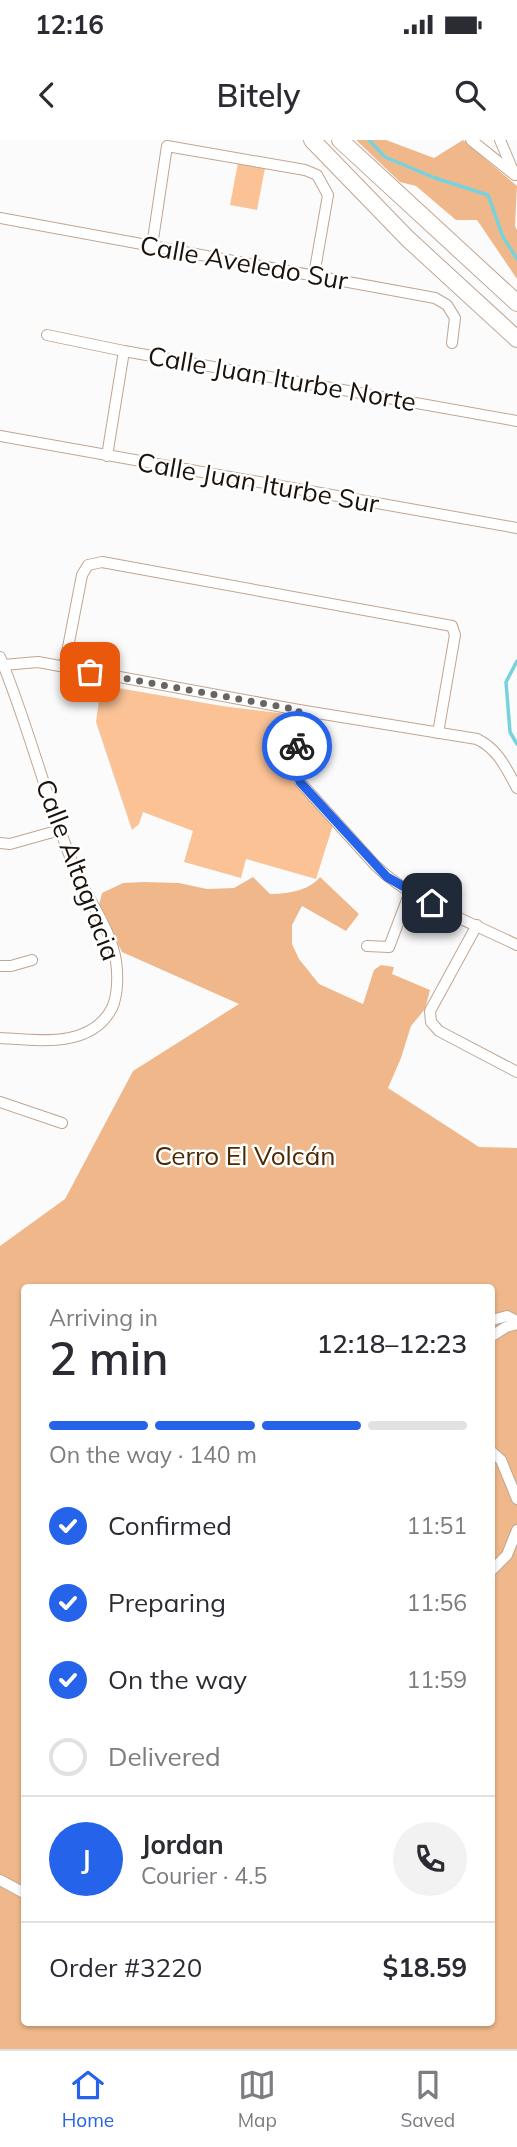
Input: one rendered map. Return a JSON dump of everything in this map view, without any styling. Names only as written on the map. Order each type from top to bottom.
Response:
[{"type":"main road","points":[[312,140],[408,239],[517,339]]},
{"type":"main road","points":[[340,140],[517,303]]},
{"type":"street","points":[[471,140],[516,178]]},
{"type":"street","points":[[500,140],[516,178]]},
{"type":"street","points":[[152,246],[167,146],[305,170],[317,175],[328,195],[314,275]]},
{"type":"street","name":"Calle Aveledo Sur","points":[[0,218],[435,298],[447,305],[455,318],[452,343]]},
{"type":"street","name":"Calle Juan Iturbe Norte","points":[[47,335],[517,421]]},
{"type":"street","points":[[107,456],[124,351]]},
{"type":"street","name":"Calle Juan Iturbe Sur","points":[[0,436],[517,528]]},
{"type":"street","points":[[64,668],[82,575],[88,565],[102,562],[452,626],[455,635],[438,733]]},
{"type":"street","points":[[2,661],[37,662],[299,710],[477,739],[489,744],[496,752],[517,788]]},
{"type":"street","name":"Calle Altagracia","points":[[0,1038],[50,1040],[78,1036],[99,1024],[113,1006],[116,993],[116,961],[106,929],[75,870],[2,661]]},
{"type":"street","points":[[299,710],[296,761],[300,782],[375,865],[387,877],[410,892],[517,946]]},
{"type":"street","points":[[0,843],[10,844],[60,830]]},
{"type":"street","points":[[367,946],[389,947],[410,892]]},
{"type":"street","points":[[477,925],[430,1011],[431,1022],[439,1031],[517,1072]]},
{"type":"street","points":[[0,967],[32,960]]},
{"type":"street","points":[[0,1102],[62,1123]]},
{"type":"street","points":[[495,1319],[507,1316],[517,1322]]},
{"type":"street","points":[[495,1334],[517,1322]]},
{"type":"street","points":[[495,1454],[502,1460],[517,1499]]},
{"type":"street","points":[[495,1567],[507,1555],[517,1530]]},
{"type":"street","points":[[0,1880],[21,1891]]},
{"type":"shaded area","points":[[238,163],[265,168],[257,210],[230,205]]},
{"type":"shaded area","points":[[101,685],[222,706],[296,715],[292,772],[333,825],[316,879],[246,859],[241,878],[184,862],[193,831],[143,812],[139,824],[132,830],[96,722]]},
{"type":"green space","points":[[356,140],[386,140],[434,158],[463,140],[517,186],[517,279],[477,220],[456,220],[416,186],[400,182]]},
{"type":"green space","name":"Cerro El Volcán","points":[[253,877],[270,894],[283,893],[304,889],[320,877],[359,914],[346,931],[302,906],[292,925],[292,944],[299,959],[319,984],[363,1004],[374,970],[381,965],[394,967],[392,974],[430,990],[425,1009],[411,1026],[388,1088],[479,1147],[517,1148],[517,2049],[0,2049],[0,1246],[65,1199],[133,1071],[239,1004],[122,952],[99,905],[102,893],[123,883],[144,882],[179,883],[207,889],[234,888]]},
{"type":"waterway","points":[[369,140],[385,157],[435,178],[488,195],[503,237],[517,259]]},
{"type":"waterway","points":[[517,661],[506,682],[510,732],[517,744]]},
{"type":"way so far","points":[[90,672],[299,710],[297,746]]},
{"type":"route","points":[[297,746],[296,761],[300,782],[387,877],[432,903]]}]
